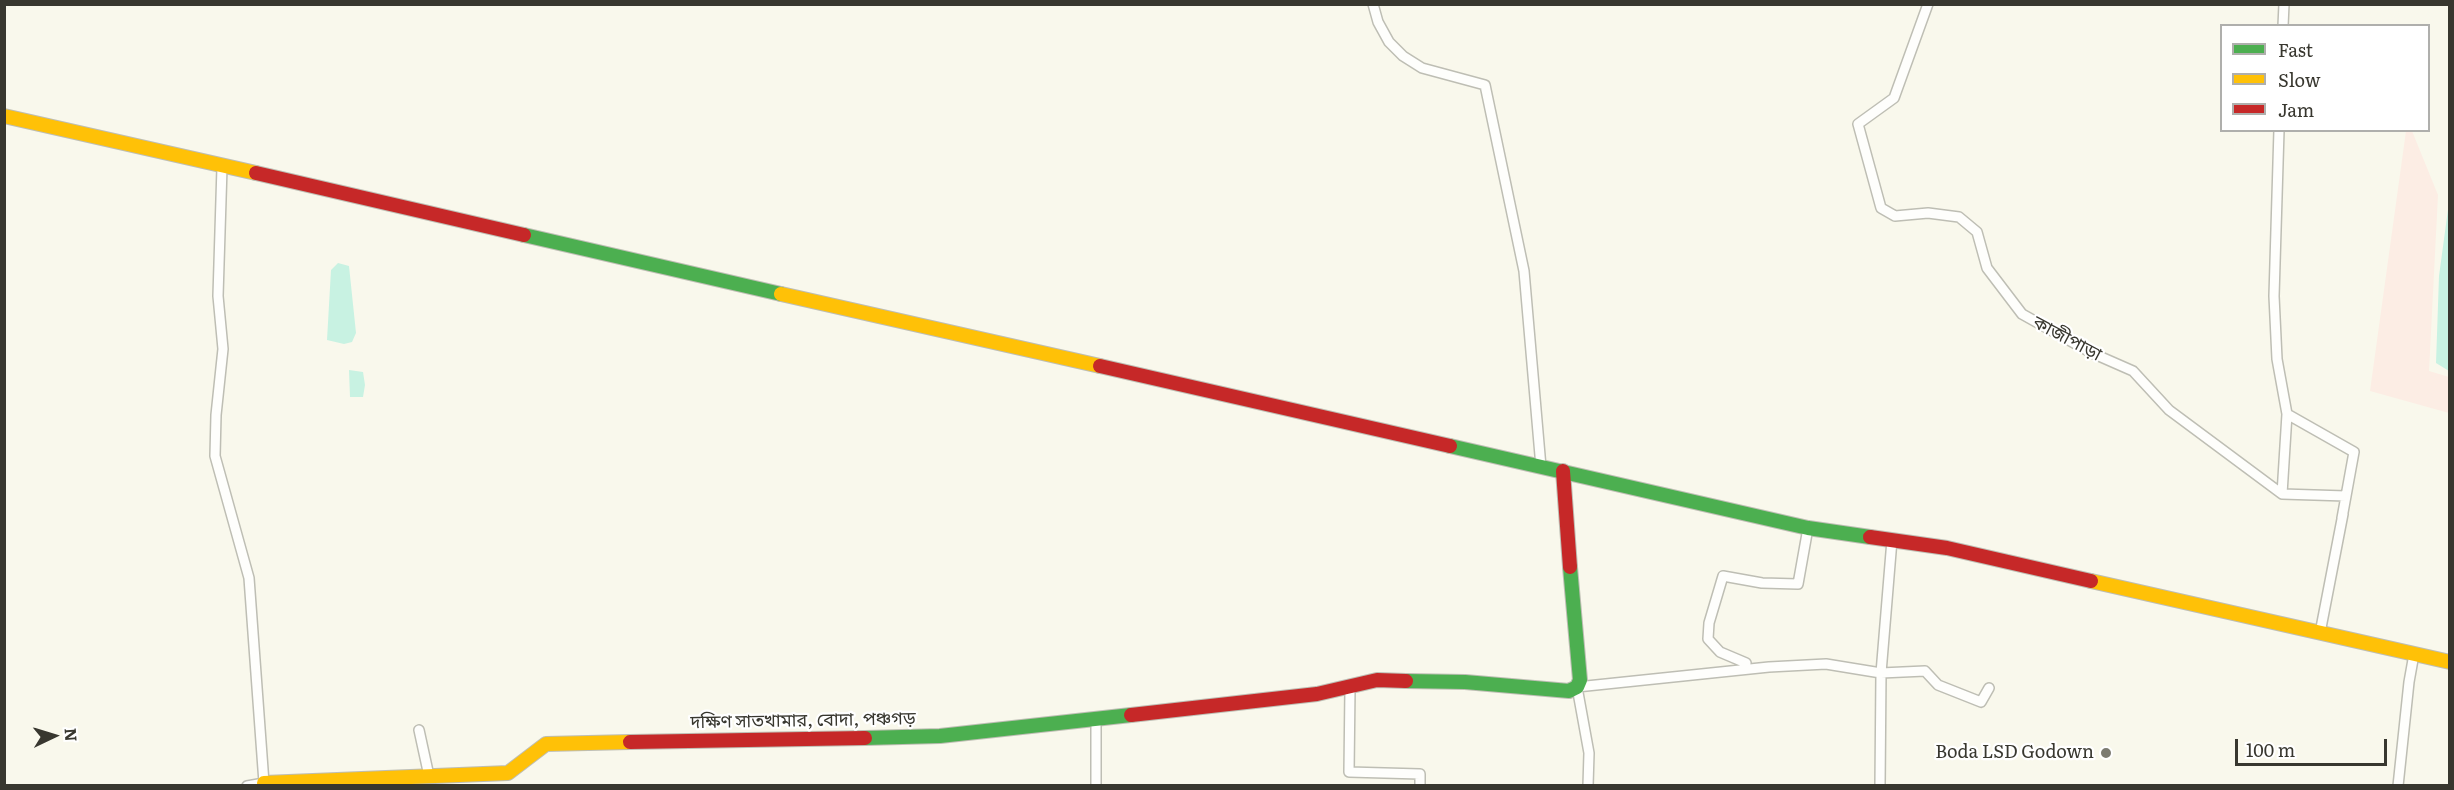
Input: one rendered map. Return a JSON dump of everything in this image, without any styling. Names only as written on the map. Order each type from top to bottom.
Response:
[{"type":"main road","points":[[4,116],[1808,528],[1947,548],[2450,662]]},
{"type":"main road","points":[[1563,471],[1580,680],[1577,687]]},
{"type":"main road","name":"দক্ষিণ সাতখামার, বোদা, পঞ্চগড়","points":[[264,783],[508,773],[546,744],[940,736],[1317,694],[1377,680],[1465,682],[1569,691],[1577,687]]},
{"type":"street","points":[[1373,4],[1378,22],[1389,42],[1403,56],[1422,68],[1485,85],[1524,271],[1541,466]]},
{"type":"street","name":"কাজীপাড়া","points":[[1928,4],[1894,98],[1858,124],[1881,208],[1895,216],[1928,213],[1959,217],[1977,232],[1987,268],[2022,314],[2092,353],[2133,371],[2169,410],[2282,494]]},
{"type":"street","points":[[2283,24],[2284,4]]},
{"type":"street","points":[[2279,132],[2274,296],[2277,359],[2287,414],[2282,494],[2346,496],[2320,633]]},
{"type":"street","points":[[222,167],[218,296],[223,349],[216,415],[215,456],[249,578],[264,783]]},
{"type":"street","points":[[2287,414],[2354,452],[2342,518]]},
{"type":"street","points":[[1746,663],[1720,652],[1708,639],[1708,623],[1723,576],[1761,583],[1798,584],[1808,528]]},
{"type":"street","points":[[1880,786],[1881,673],[1892,540]]},
{"type":"street","points":[[2398,786],[2414,654]]},
{"type":"street","name":"দক্ষিণ সাতখামার, বোদা, পঞ্চগড়","points":[[1577,687],[1769,667],[1826,664],[1881,673],[1925,671],[1938,685],[1981,702],[1989,688]]},
{"type":"street","points":[[1577,687],[1589,753],[1588,786]]},
{"type":"street","points":[[1350,688],[1349,772],[1420,774],[1420,786]]},
{"type":"street","points":[[1096,719],[1096,786]]},
{"type":"street","points":[[419,730],[429,776]]},
{"type":"street","name":"দক্ষিণ সাতখামার, বোদা, পঞ্চগড়","points":[[247,786],[264,783]]},
{"type":"shaded area","points":[[2406,132],[2412,132],[2438,195],[2429,371],[2449,377],[2449,413],[2370,391]]},
{"type":"shaded area","points":[[2449,202],[2450,371],[2436,363],[2439,276]]},
{"type":"shaded area","points":[[338,263],[349,266],[356,333],[352,342],[344,344],[327,340],[331,270]]},
{"type":"shaded area","points":[[349,370],[363,372],[365,385],[363,397],[350,397]]},
{"type":"traffic: fast","points":[[524,235],[781,294]]},
{"type":"traffic: fast","points":[[1450,446],[1808,528],[1870,537]]},
{"type":"traffic: fast","points":[[1406,681],[1465,682],[1569,691],[1577,687],[1580,680],[1570,567]]},
{"type":"traffic: fast","points":[[865,738],[940,736],[1131,715]]},
{"type":"traffic: slow","points":[[4,116],[256,173]]},
{"type":"traffic: slow","points":[[781,294],[1100,366]]},
{"type":"traffic: slow","points":[[2091,581],[2450,662]]},
{"type":"traffic: slow","points":[[264,783],[508,773],[546,744],[630,742]]},
{"type":"traffic: jam","points":[[256,173],[524,235]]},
{"type":"traffic: jam","points":[[1100,366],[1450,446]]},
{"type":"traffic: jam","points":[[1563,471],[1570,567]]},
{"type":"traffic: jam","points":[[1870,537],[1947,548],[2091,581]]},
{"type":"traffic: jam","points":[[1131,715],[1317,694],[1377,680],[1406,681]]},
{"type":"traffic: jam","points":[[630,742],[865,738]]},
{"type":"place","name":"Boda LSD Godown","points":[[2106,753]]}]
